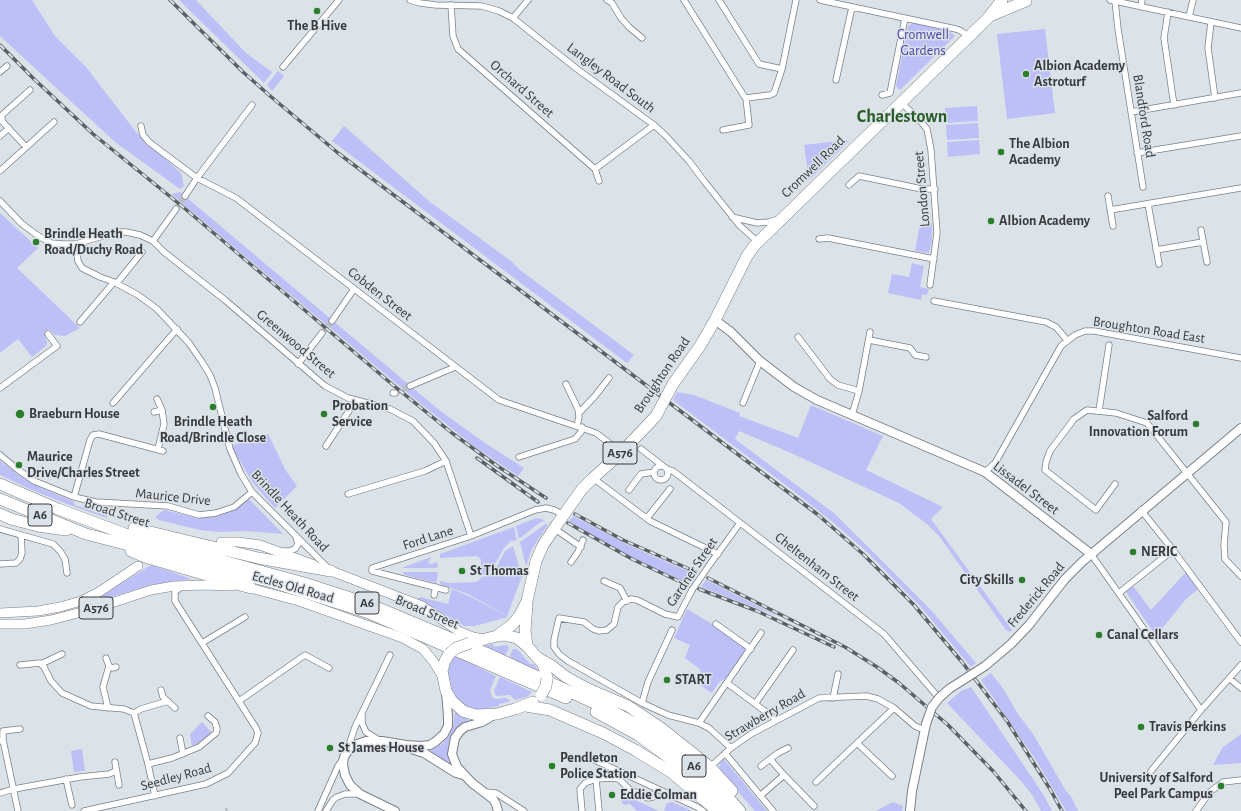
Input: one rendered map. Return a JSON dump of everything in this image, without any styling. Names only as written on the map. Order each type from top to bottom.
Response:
[{"type":"highway","name":"Cromwell Road","points":[[715,320],[747,256],[758,242],[900,102],[988,18],[1002,0]]},
{"type":"highway","name":"Cromwell Road","points":[[988,18],[1024,0]]},
{"type":"highway","name":"Broughton Road","points":[[497,636],[520,615],[526,601],[536,561],[543,545],[582,489],[656,416],[673,384],[700,346],[715,320]]},
{"type":"highway","name":"Broad Street","points":[[0,484],[44,503],[125,534],[304,583],[369,604],[486,653],[616,713],[643,728],[689,761],[720,788],[742,811]]},
{"type":"highway","name":"Broad Street","points":[[0,499],[83,533],[275,583],[368,614],[551,692],[585,707],[638,735],[683,768],[730,811]]},
{"type":"highway","points":[[0,514],[11,519],[38,526],[83,533],[145,557],[251,588]]},
{"type":"highway","points":[[77,516],[258,558],[331,572]]},
{"type":"highway","name":"Broughton Road","points":[[526,601],[525,630],[527,646]]},
{"type":"highway","name":"A576","points":[[504,635],[516,638],[527,646],[538,658],[545,668],[547,678],[546,686],[541,695],[532,703],[497,714],[469,713],[458,707],[446,691],[442,677],[443,666],[449,654],[456,648],[484,639],[504,635]]},
{"type":"highway","points":[[538,658],[552,666],[566,678],[628,706],[661,728],[710,767],[731,790],[742,811]]},
{"type":"highway","points":[[526,706],[550,710],[603,733],[635,750],[671,772],[717,811]]},
{"type":"main road","name":"Eccles Old Road","points":[[221,542],[238,542],[260,545],[277,550],[422,606],[460,632],[484,639]]},
{"type":"main road","name":"A576","points":[[0,613],[38,611],[81,601],[99,592],[138,566]]},
{"type":"main road","name":"Eccles Old Road","points":[[0,624],[25,624],[51,620],[93,609],[151,590],[182,586],[217,585],[251,588],[306,603],[403,638],[423,649],[433,661],[442,677]]},
{"type":"street","points":[[283,66],[339,0]]},
{"type":"street","name":"Langley Road South","points":[[410,0],[428,5],[451,5],[473,2],[513,18],[578,69],[654,125],[689,160],[732,216],[758,242]]},
{"type":"street","points":[[513,18],[528,0]]},
{"type":"street","points":[[607,0],[612,3],[629,28],[642,38]]},
{"type":"street","points":[[684,0],[746,98],[748,125],[724,130]]},
{"type":"street","points":[[719,0],[759,64],[782,69]]},
{"type":"street","points":[[746,98],[774,93],[782,69],[796,0]]},
{"type":"street","points":[[820,0],[956,29],[968,36]]},
{"type":"street","points":[[1112,0],[1241,28]]},
{"type":"street","name":"Blandford Road","points":[[1112,0],[1143,187]]},
{"type":"street","points":[[1141,6],[1142,0]]},
{"type":"street","points":[[1189,17],[1193,0]]},
{"type":"street","name":"Orchard Street","points":[[451,5],[453,36],[458,49],[595,169],[600,181]]},
{"type":"street","points":[[836,80],[852,7]]},
{"type":"street","points":[[1168,12],[1164,38],[1174,105]]},
{"type":"street","points":[[882,95],[890,93],[906,18]]},
{"type":"street","points":[[1211,22],[1208,48],[1215,98]]},
{"type":"street","points":[[0,72],[7,66]]},
{"type":"street","points":[[26,148],[2,121],[2,115],[30,90]]},
{"type":"street","points":[[1130,112],[1241,94]]},
{"type":"street","name":"London Street","points":[[900,102],[922,123],[927,130],[932,150],[937,233],[930,285]]},
{"type":"street","points":[[185,196],[252,105]]},
{"type":"street","points":[[0,171],[54,122]]},
{"type":"street","points":[[595,169],[654,125]]},
{"type":"street","name":"Cobden Street","points":[[141,126],[143,135],[149,142],[197,178],[236,198],[499,400],[580,426],[596,433],[608,442],[619,454]]},
{"type":"street","points":[[0,136],[9,128]]},
{"type":"street","points":[[1137,153],[1241,136]]},
{"type":"street","points":[[849,185],[859,176],[922,189],[935,189]]},
{"type":"street","points":[[1110,210],[1241,188]]},
{"type":"street","points":[[1108,196],[1114,226]]},
{"type":"street","points":[[0,201],[22,224],[40,237],[51,242],[76,244]]},
{"type":"street","points":[[1148,204],[1159,264]]},
{"type":"street","points":[[153,241],[176,209]]},
{"type":"street","points":[[732,216],[757,223],[769,222],[781,218]]},
{"type":"street","points":[[1201,230],[1207,262]]},
{"type":"street","name":"Greenwood Street","points":[[76,244],[105,234],[116,232],[126,232],[153,241],[164,252],[225,300],[325,386],[348,398],[390,409],[413,421],[434,443],[446,460],[471,536]]},
{"type":"street","points":[[819,239],[828,238],[934,259]]},
{"type":"street","points":[[1156,250],[1203,242]]},
{"type":"street","name":"Brindle Heath Road","points":[[76,244],[78,261],[82,268],[116,283],[138,295],[157,309],[189,343],[210,375],[215,388],[230,449],[241,474],[252,492],[331,572]]},
{"type":"street","points":[[80,322],[116,283],[139,253]]},
{"type":"street","points":[[332,321],[354,289]]},
{"type":"street","points":[[934,301],[1046,322],[1056,327],[1067,340],[1061,346],[995,463],[985,472]]},
{"type":"street","name":"Lissadel Street","points":[[715,320],[731,332],[760,361],[794,387],[817,400],[985,472],[1091,554],[1201,710]]},
{"type":"street","points":[[113,403],[177,329]]},
{"type":"street","name":"Broughton Road East","points":[[1067,340],[1080,333],[1094,331],[1241,358]]},
{"type":"street","points":[[852,415],[859,391],[870,332]]},
{"type":"street","points":[[298,364],[322,333]]},
{"type":"street","points":[[0,388],[58,346],[48,334]]},
{"type":"street","points":[[798,337],[830,379],[838,385],[859,391]]},
{"type":"street","points":[[869,340],[910,348],[915,355],[926,357]]},
{"type":"street","points":[[1099,411],[1109,345]]},
{"type":"street","points":[[743,402],[760,361]]},
{"type":"street","points":[[410,386],[455,367]]},
{"type":"street","points":[[579,413],[609,378]]},
{"type":"street","points":[[519,458],[574,439],[581,432],[577,405],[566,384]]},
{"type":"street","points":[[74,497],[90,440],[94,435],[99,434],[161,450],[164,424],[162,410],[157,399]]},
{"type":"street","points":[[326,446],[356,400]]},
{"type":"street","points":[[154,412],[162,410]]},
{"type":"street","points":[[1115,484],[1096,510],[1044,470],[1050,451],[1074,419],[1087,410],[1116,414],[1147,423],[1226,522],[1224,545],[1225,558],[1241,576]]},
{"type":"street","name":"Frederick Road","points":[[910,811],[912,791],[925,727],[932,707],[939,698],[949,689],[985,666],[1015,640],[1029,625],[1065,579],[1091,554],[1141,510],[1239,433]]},
{"type":"street","name":"Cheltenham Street","points":[[641,448],[665,468],[673,471],[884,634],[939,698]]},
{"type":"street","name":"Maurice Drive","points":[[0,455],[17,470],[34,481],[74,497],[96,502],[168,506],[199,515],[216,514],[234,507],[252,492]]},
{"type":"street","points":[[348,494],[425,470],[446,460]]},
{"type":"street","points":[[629,490],[641,474],[654,472],[658,466],[665,468],[668,475],[664,479],[658,479],[654,472]]},
{"type":"street","points":[[593,478],[647,518],[716,556]]},
{"type":"street","points":[[647,518],[670,489]]},
{"type":"street","name":"Ford Lane","points":[[446,590],[372,571],[372,568],[471,536],[536,510],[546,508],[554,510],[559,523],[581,547]]},
{"type":"street","points":[[1141,510],[1173,550],[1229,628],[1241,642]]},
{"type":"street","name":"Gardner Street","points":[[627,600],[637,600],[665,614],[678,617],[692,590],[740,523]]},
{"type":"street","points":[[0,529],[52,544],[60,551],[65,559],[67,573]]},
{"type":"street","points":[[0,564],[16,563],[20,559],[22,553],[21,535]]},
{"type":"street","points":[[277,550],[289,551],[295,549],[298,544],[296,536]]},
{"type":"street","points":[[571,562],[581,547],[583,540]]},
{"type":"street","points":[[1119,593],[1173,550]]},
{"type":"street","points":[[604,582],[620,588],[627,600],[618,607],[614,624],[607,630],[599,631],[593,629],[584,622],[559,618],[554,643],[554,647],[559,654],[568,662],[642,703],[668,715],[699,723],[709,728],[731,748]]},
{"type":"street","points":[[182,586],[175,592],[175,601],[239,701],[305,655],[329,668]]},
{"type":"street","points":[[434,595],[436,587]]},
{"type":"street","points":[[202,643],[245,617]]},
{"type":"street","points":[[716,624],[751,649]]},
{"type":"street","points":[[642,703],[648,682],[671,642],[672,630]]},
{"type":"street","points":[[699,723],[761,633]]},
{"type":"street","points":[[756,704],[793,650]]},
{"type":"street","points":[[20,665],[34,663],[41,664],[62,654]]},
{"type":"street","points":[[318,811],[338,766],[349,749],[354,727],[390,655]]},
{"type":"street","points":[[106,658],[109,666],[103,687],[108,708]]},
{"type":"street","points":[[41,664],[51,681],[62,693],[91,706],[124,709],[134,713]]},
{"type":"street","points":[[1151,771],[1201,710],[1241,665]]},
{"type":"street","points":[[109,666],[112,668],[116,667]]},
{"type":"street","points":[[833,698],[838,674]]},
{"type":"street","points":[[1229,678],[1241,688]]},
{"type":"street","points":[[727,683],[777,720]]},
{"type":"street","points":[[161,690],[163,697],[175,708]]},
{"type":"street","points":[[349,749],[360,742],[366,741],[382,741],[406,745],[430,745],[444,734],[448,721],[446,691]]},
{"type":"street","name":"Strawberry Road","points":[[710,767],[731,748],[751,734],[819,698],[866,696],[878,699],[894,708],[915,726],[925,727]]},
{"type":"street","points":[[134,713],[141,709],[168,701]]},
{"type":"street","name":"Seedley Road","points":[[84,811],[206,784],[228,773],[255,743],[258,733],[239,701]]},
{"type":"street","points":[[816,782],[894,708]]},
{"type":"street","points":[[362,712],[362,724],[366,732],[382,741]]},
{"type":"street","points":[[134,713],[155,796]]},
{"type":"street","points":[[497,714],[482,722],[465,727],[460,731],[455,738],[452,754],[457,767],[472,783],[496,804],[498,811]]},
{"type":"street","points":[[148,764],[172,758],[199,747],[216,734],[217,726],[208,716]]},
{"type":"street","points":[[18,811],[2,740],[3,731],[20,729]]},
{"type":"street","points":[[180,738],[183,754]]},
{"type":"street","points":[[857,743],[892,776]]},
{"type":"street","points":[[406,745],[414,750],[424,753],[456,773],[464,775]]},
{"type":"street","points":[[761,766],[788,748]]},
{"type":"street","points":[[725,753],[773,811]]},
{"type":"street","points":[[344,757],[344,770],[350,785],[360,794],[395,811]]},
{"type":"street","points":[[588,758],[703,811]]},
{"type":"street","points":[[770,759],[814,806]]},
{"type":"street","points":[[115,762],[119,785]]},
{"type":"street","points":[[0,793],[14,789],[109,774],[116,771]]},
{"type":"street","points":[[760,796],[784,775]]},
{"type":"street","points":[[582,811],[580,789],[585,783],[596,779],[619,779],[630,790],[650,799],[653,797],[657,789]]},
{"type":"street","points":[[596,779],[599,811]]},
{"type":"street","points":[[66,780],[72,805]]},
{"type":"street","points":[[1196,811],[1210,792],[1223,782],[1241,780]]},
{"type":"street","points":[[484,792],[496,794],[524,811]]},
{"type":"street","points":[[326,811],[333,800],[337,797],[345,794],[360,794]]},
{"type":"green space","points":[[0,0],[32,0],[55,36],[86,67],[136,132],[181,173],[184,186],[180,189],[115,142],[0,36]]},
{"type":"green space","points":[[179,0],[196,0],[246,53],[272,72],[264,83]]},
{"type":"green space","name":"Cromwell Gardens","points":[[913,23],[949,31],[955,36],[900,90],[896,86],[908,26]]},
{"type":"green space","name":"Albion Academy Astroturf","points":[[1045,29],[1055,113],[1007,119],[997,34]]},
{"type":"green space","points":[[278,71],[284,76],[272,91],[267,85]]},
{"type":"green space","points":[[977,106],[978,121],[946,123],[945,108]]},
{"type":"green space","points":[[978,123],[979,138],[947,140],[946,125]]},
{"type":"green space","points":[[344,126],[430,202],[511,261],[520,270],[634,355],[627,363],[332,141]]},
{"type":"green space","points":[[847,140],[848,142],[809,180],[804,145]]},
{"type":"green space","points":[[979,140],[980,154],[948,157],[947,142]]},
{"type":"green space","points":[[180,192],[439,410],[485,443],[524,468],[518,476],[475,447],[410,395],[171,194]]},
{"type":"green space","points":[[0,213],[38,248],[17,268],[80,328],[65,336],[55,335],[49,329],[46,331],[45,335],[47,342],[46,346],[32,357],[18,339],[0,353]]},
{"type":"green space","points":[[926,223],[932,223],[932,240],[929,253],[915,251],[919,229]]},
{"type":"green space","points":[[912,263],[924,266],[920,287],[929,289],[927,295],[922,294],[921,300],[888,293],[892,274],[909,277]]},
{"type":"green space","points":[[677,392],[694,395],[740,413],[739,416],[798,438],[811,405],[883,436],[866,470],[943,507],[931,519],[1012,630],[1010,632],[1006,630],[939,536],[927,524],[899,503],[791,453],[739,431],[735,439],[835,514],[930,609],[976,663],[971,667],[920,606],[867,552],[791,489],[673,400]]},
{"type":"green space","points":[[268,434],[286,471],[297,486],[275,508],[253,483],[231,446]]},
{"type":"green space","points":[[0,461],[19,475],[41,488],[73,501],[75,505],[107,516],[107,518],[32,490],[0,475]]},
{"type":"green space","points":[[248,498],[283,534],[246,531],[221,532],[200,530],[159,520],[155,517],[164,510],[198,518],[216,516],[234,509]]},
{"type":"green space","points":[[573,516],[632,547],[694,574],[688,583],[626,555],[569,521]]},
{"type":"green space","points":[[536,518],[545,520],[519,539],[516,526]]},
{"type":"green space","points":[[547,523],[547,526],[532,549],[526,566],[520,542]]},
{"type":"green space","points":[[514,527],[517,540],[511,541],[504,548],[493,567],[483,575],[481,572],[481,560],[476,556],[440,558],[440,554]]},
{"type":"green space","points":[[513,546],[522,576],[507,616],[468,594],[440,584],[440,581],[450,583],[477,582],[482,577],[490,575],[496,568],[505,551]]},
{"type":"green space","points":[[431,557],[428,563],[431,564],[437,562],[437,568],[402,568]]},
{"type":"green space","points":[[151,565],[192,579],[150,585],[96,602],[95,600]]},
{"type":"green space","points":[[402,572],[437,572],[438,574],[436,583],[405,575]]},
{"type":"green space","points":[[1186,572],[1198,589],[1186,599],[1156,636],[1126,592],[1133,586],[1151,610]]},
{"type":"green space","points":[[706,580],[778,616],[701,587]]},
{"type":"green space","points":[[452,589],[473,598],[508,617],[475,626],[464,626],[418,599],[420,597],[448,604]]},
{"type":"green space","points":[[687,609],[715,626],[747,649],[728,677],[719,682],[712,693],[694,681],[701,670],[685,658],[690,645],[674,638]]},
{"type":"green space","points":[[493,644],[494,647],[507,645],[509,648],[504,658],[483,646]]},
{"type":"green space","points":[[478,647],[470,663],[496,676],[490,690],[492,697],[496,699],[506,698],[511,701],[499,704],[499,706],[479,710],[465,706],[458,700],[453,692],[448,673],[450,663],[456,655]]},
{"type":"green space","points":[[513,649],[519,651],[530,664],[534,664],[539,672],[508,660]]},
{"type":"green space","points":[[991,673],[1033,734],[1066,791],[1072,798],[1078,811],[1066,811],[1036,760],[981,680]]},
{"type":"green space","points":[[500,677],[532,692],[527,697],[515,700],[510,695],[496,696],[494,691]]},
{"type":"green space","points":[[971,687],[1043,794],[1052,811],[1041,811],[1033,796],[1021,781],[947,703],[961,691]]},
{"type":"green space","points":[[455,711],[468,719],[468,721],[457,729],[450,741],[448,751],[451,767],[431,752],[431,750],[442,744],[449,736],[453,727]]},
{"type":"green space","points":[[202,722],[212,733],[198,744],[192,746],[190,734]]},
{"type":"green space","points":[[1241,734],[1241,763],[1213,765],[1222,748]]},
{"type":"green space","points":[[82,749],[85,771],[74,772],[71,751]]},
{"type":"green space","points":[[723,758],[767,811],[755,811],[720,771],[719,765]]},
{"type":"green space","points":[[624,795],[659,811],[637,811],[630,804],[625,805],[622,803],[621,798]]},
{"type":"green space","points":[[672,802],[692,811],[664,811],[667,803]]},
{"type":"green space","points":[[893,802],[903,806],[902,811],[876,811]]},
{"type":"tunnel","points":[[176,209],[185,196]]},
{"type":"tunnel","points":[[322,333],[332,321]]},
{"type":"tunnel","points":[[395,393],[410,386]]},
{"type":"railway","points":[[170,0],[243,72],[338,153],[817,514],[863,554],[914,605],[962,662],[1007,721],[1050,789],[1062,811]]},
{"type":"railway","points":[[0,45],[93,134],[183,207],[393,385],[452,433],[496,465],[546,498]]},
{"type":"railway","points":[[477,458],[538,502]]},
{"type":"railway","points":[[575,514],[623,540],[696,572]]},
{"type":"railway","points":[[568,523],[632,559],[687,585]]},
{"type":"railway","points":[[708,578],[845,647],[899,683],[948,725],[993,771],[1026,811]]},
{"type":"railway","points":[[699,589],[757,611],[834,647]]},
{"type":"place","name":"The B Hive","points":[[317,11]]},
{"type":"place","name":"Albion Academy Astroturf","points":[[1026,74]]},
{"type":"place","name":"The Albion Academy","points":[[1001,152]]},
{"type":"place","name":"Albion Academy","points":[[991,221]]},
{"type":"place","name":"Brindle Heath Road/Duchy Road","points":[[36,242]]},
{"type":"place","name":"Brindle Heath Road/Brindle Close","points":[[213,407]]},
{"type":"place","name":"Braeburn House","points":[[20,414]]},
{"type":"place","name":"Probation Service","points":[[324,414]]},
{"type":"place","name":"Salford Innovation Forum","points":[[1196,424]]},
{"type":"place","name":"Maurice Drive/Charles Street","points":[[19,465]]},
{"type":"place","name":"NERIC","points":[[1133,552]]},
{"type":"place","name":"St Thomas","points":[[462,571]]},
{"type":"place","name":"City Skills","points":[[1022,580]]},
{"type":"place","name":"Canal Cellars","points":[[1099,635]]},
{"type":"place","name":"START","points":[[667,680]]},
{"type":"place","name":"Travis Perkins","points":[[1141,727]]},
{"type":"place","name":"St James House","points":[[330,748]]},
{"type":"place","name":"Pendleton Police Station","points":[[552,766]]},
{"type":"place","name":"University of Salford Peel Park Campus","points":[[1221,786]]},
{"type":"place","name":"Eddie Colman","points":[[612,795]]},
{"type":"district","name":"Charlestown","points":[[902,117]]}]
